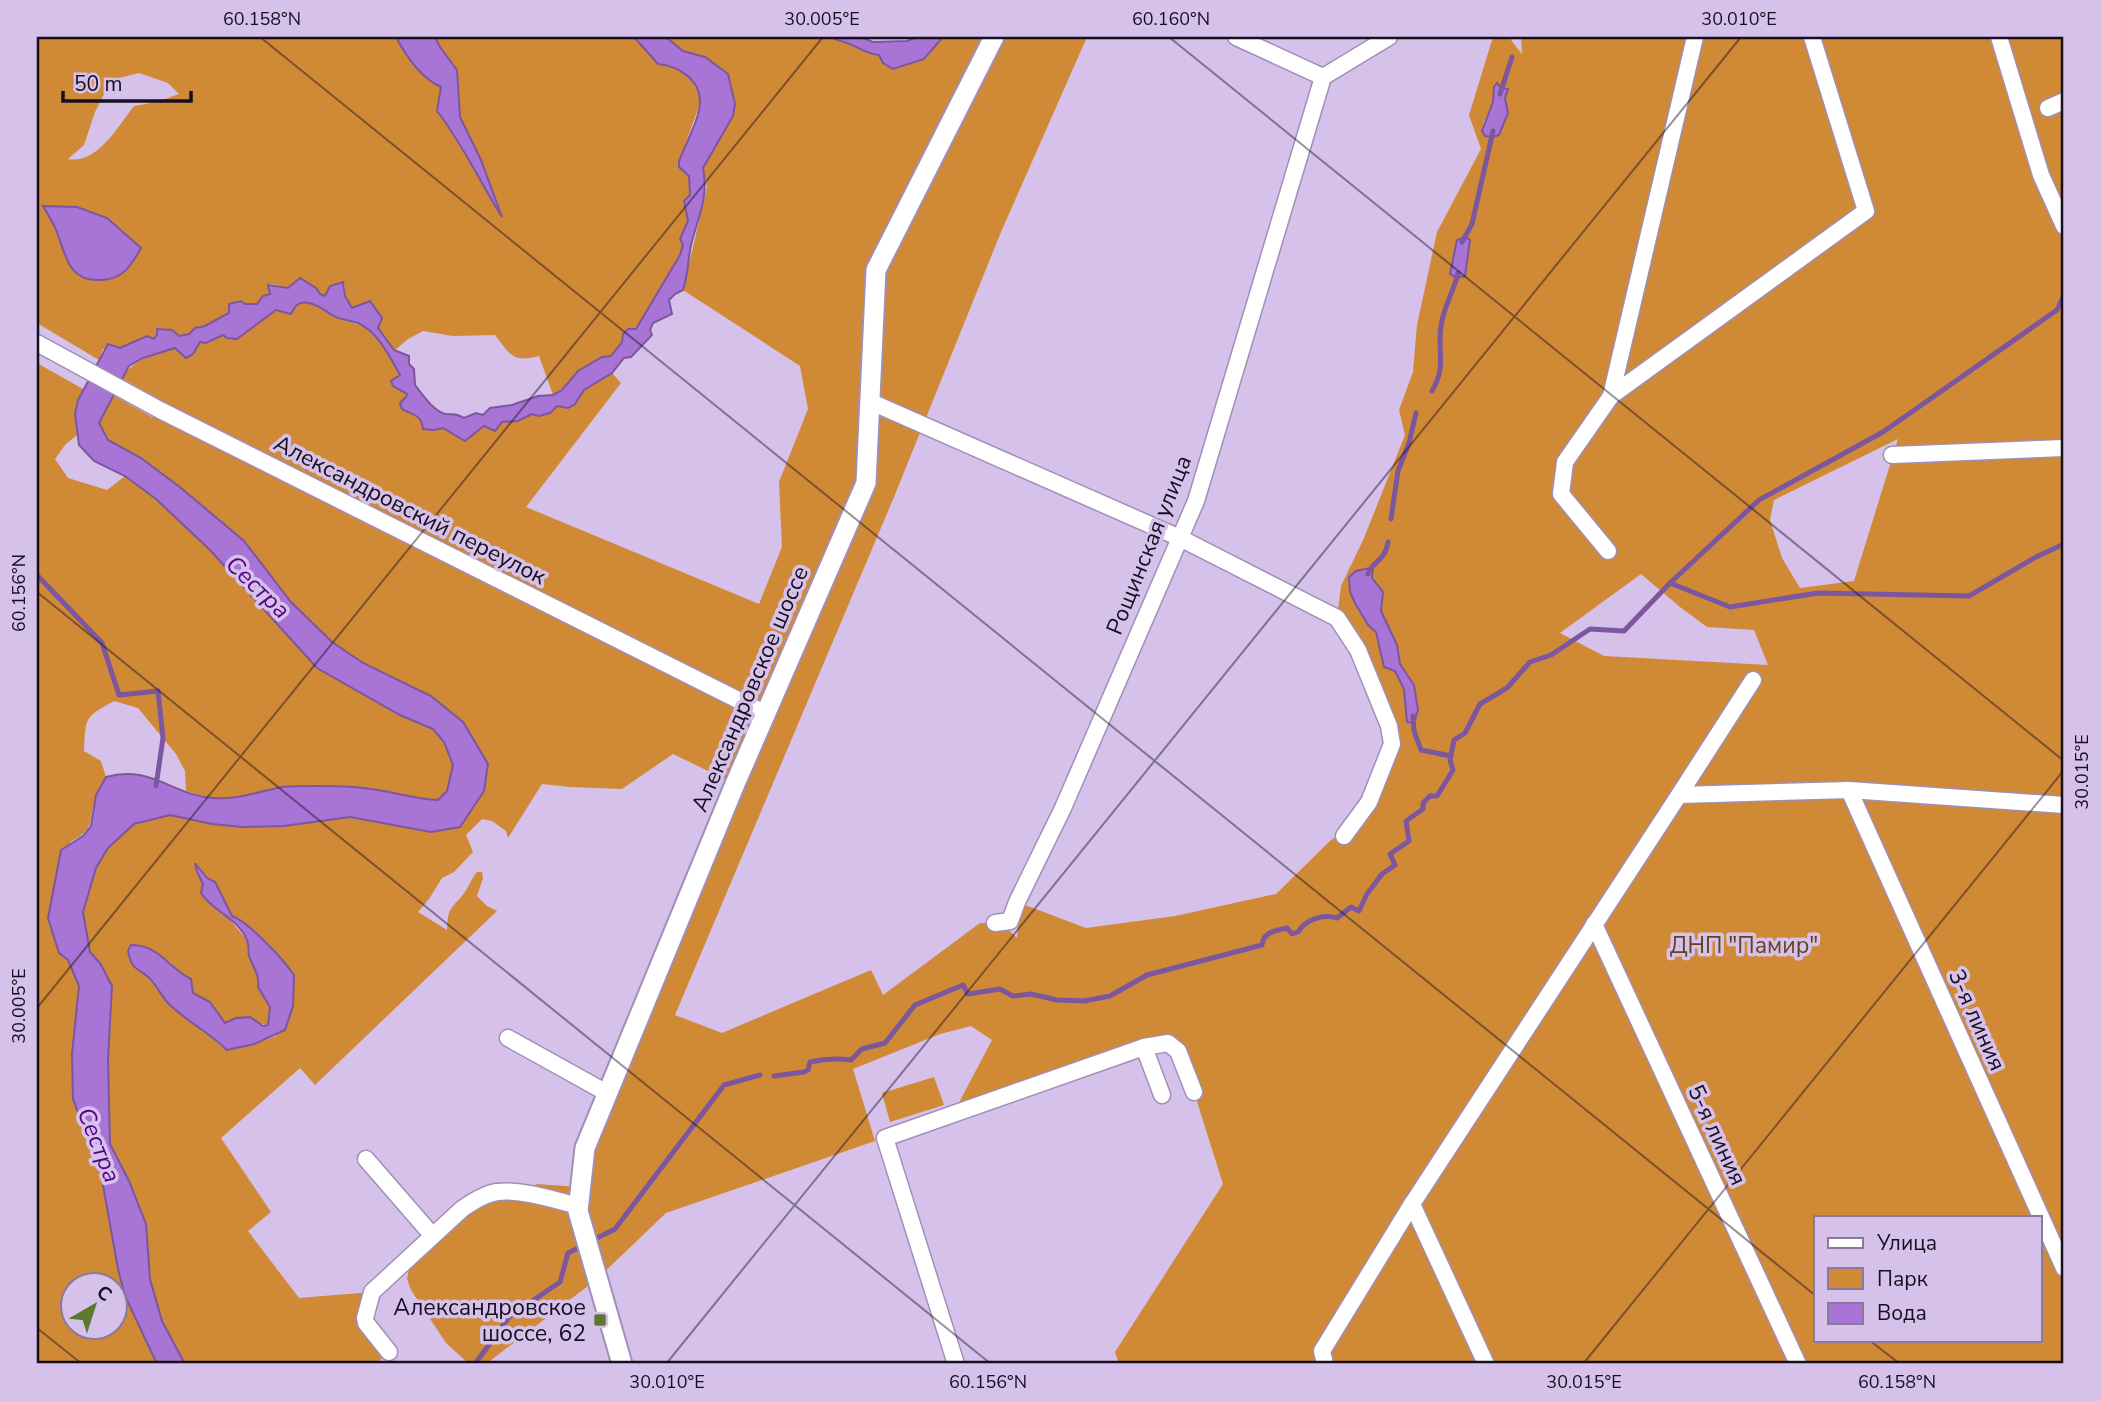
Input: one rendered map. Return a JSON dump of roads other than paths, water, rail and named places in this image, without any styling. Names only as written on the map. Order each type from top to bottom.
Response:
[{"type":"street","name":"Александровское шоссе","points":[[622,1364],[580,1215],[585,1147],[766,713],[866,483],[876,271],[994,37]]},
{"type":"street","points":[[1236,37],[1323,77],[1389,37]]},
{"type":"street","points":[[1611,396],[1695,37]]},
{"type":"street","points":[[1608,551],[1561,494],[1565,462],[1611,396],[1866,211],[1812,37]]},
{"type":"street","points":[[1999,37],[2041,175],[2064,226]]},
{"type":"street","name":"Рощинская улица","points":[[995,923],[1010,921],[1063,808],[1196,502],[1323,77]]},
{"type":"street","points":[[2048,108],[2064,101]]},
{"type":"street","name":"Александровский переулок","points":[[42,346],[155,407],[766,713]]},
{"type":"street","points":[[871,402],[1180,538],[1337,618],[1358,650],[1389,726],[1392,744],[1369,802],[1343,836]]},
{"type":"street","points":[[1892,455],[2064,447]]},
{"type":"street","points":[[1325,1364],[1322,1351],[1412,1204],[1753,680]]},
{"type":"street","points":[[1679,795],[1849,790],[2064,805]]},
{"type":"street","name":"3-я линия","points":[[1849,790],[2041,1216]]},
{"type":"street","name":"5-я линия","points":[[1594,924],[1798,1364]]},
{"type":"street","points":[[508,1038],[607,1093]]},
{"type":"street","points":[[956,1364],[885,1138],[1144,1047],[1168,1043],[1178,1051],[1194,1092]]},
{"type":"street","points":[[1144,1047],[1162,1095]]},
{"type":"street","points":[[366,1159],[432,1235]]},
{"type":"street","points":[[389,1352],[366,1323],[372,1292],[462,1209],[477,1199],[496,1192],[520,1193],[580,1215]]},
{"type":"street","points":[[1412,1204],[1486,1364]]},
{"type":"street","name":"3-я линия","points":[[2042,1219],[2064,1268]]},
{"type":"water","points":[[396,37],[435,37],[457,70],[460,117],[481,160],[502,217],[463,149],[437,111],[441,87],[415,66]]},
{"type":"water","name":"Сестра","points":[[634,37],[666,37],[683,51],[705,57],[728,74],[735,104],[733,116],[703,168],[705,188],[702,207],[691,245],[683,290],[669,300],[672,314],[653,323],[650,330],[652,335],[631,357],[624,358],[612,373],[584,390],[575,404],[568,408],[557,406],[550,413],[539,416],[532,414],[518,421],[502,422],[495,431],[484,426],[465,441],[443,428],[423,429],[419,418],[402,409],[400,403],[407,394],[393,386],[391,381],[400,375],[372,332],[358,323],[338,318],[305,302],[297,305],[291,314],[276,310],[237,339],[223,335],[206,343],[200,342],[193,354],[186,358],[175,348],[143,358],[129,366],[99,423],[108,440],[141,458],[244,541],[291,602],[332,642],[363,663],[431,696],[463,722],[488,764],[484,791],[460,827],[431,832],[350,817],[284,826],[243,827],[170,815],[134,824],[108,848],[96,868],[83,912],[90,952],[100,963],[112,986],[108,1059],[110,1144],[129,1181],[146,1224],[150,1279],[162,1321],[185,1364],[157,1364],[130,1307],[130,1272],[119,1272],[101,1174],[73,1099],[72,1054],[79,986],[68,960],[59,953],[48,918],[61,850],[83,836],[91,826],[96,795],[106,777],[122,774],[149,777],[186,792],[214,798],[240,796],[283,787],[327,786],[372,789],[438,800],[447,791],[453,765],[444,742],[433,729],[400,715],[317,668],[210,550],[156,499],[125,476],[94,461],[79,445],[75,414],[78,400],[108,344],[120,348],[147,336],[154,339],[157,329],[172,330],[179,336],[189,334],[195,328],[205,326],[229,313],[229,304],[241,301],[245,304],[257,304],[263,296],[270,294],[268,285],[288,288],[300,278],[325,296],[330,286],[343,282],[345,296],[352,308],[370,301],[382,318],[378,328],[394,350],[409,356],[409,364],[414,369],[415,385],[442,413],[464,418],[476,413],[483,415],[490,408],[553,395],[562,390],[578,371],[602,357],[611,356],[628,329],[636,329],[680,255],[683,245],[680,239],[688,221],[684,201],[690,195],[689,176],[679,167],[679,161],[698,116],[699,94],[692,80],[686,75],[658,64]]},
{"type":"water","points":[[831,37],[861,37],[873,42],[943,37],[924,59],[893,69],[883,63],[879,55]]},
{"type":"water","points":[[1497,83],[1501,88],[1508,89],[1505,98],[1508,113],[1499,135],[1485,136],[1482,131]]},
{"type":"water","points":[[43,206],[77,207],[107,218],[141,248],[130,265],[116,277],[91,280],[83,277],[71,268],[67,261],[55,228]]},
{"type":"water","points":[[1466,237],[1470,240],[1465,276],[1457,278],[1450,274],[1457,240]]},
{"type":"water","points":[[1373,569],[1372,578],[1383,592],[1381,611],[1397,645],[1400,664],[1414,685],[1418,710],[1414,723],[1407,722],[1404,689],[1395,671],[1384,667],[1376,632],[1368,625],[1350,592],[1349,577],[1356,571]]},
{"type":"water","points":[[195,863],[207,878],[215,882],[232,916],[256,933],[294,975],[293,1006],[285,1030],[254,1044],[227,1050],[164,999],[129,957],[131,945],[157,953],[191,979],[193,993],[210,1002],[225,1023],[236,1018],[250,1017],[263,1026],[268,1025],[270,1007],[258,987],[247,940],[238,926],[201,893],[203,884]]},
{"type":"waterway","points":[[1500,94],[1512,57]]},
{"type":"waterway","points":[[1462,242],[1472,224],[1493,131]]},
{"type":"waterway","points":[[1432,391],[1439,374],[1442,319],[1458,273]]},
{"type":"waterway","points":[[774,1076],[804,1072],[808,1070],[810,1062],[851,1060],[862,1049],[885,1043],[915,1005],[963,985],[968,994],[1000,989],[1013,996],[1031,994],[1057,1000],[1084,1001],[1110,996],[1147,975],[1262,945],[1265,937],[1274,931],[1287,928],[1292,934],[1315,919],[1337,918],[1351,907],[1359,911],[1367,894],[1382,874],[1395,865],[1390,854],[1409,841],[1406,821],[1423,809],[1423,803],[1430,796],[1437,796],[1453,770],[1450,760],[1454,740],[1465,733],[1480,704],[1507,688],[1530,662],[1551,655],[1590,629],[1624,631],[1670,583],[1759,500],[1883,432],[2057,310],[2064,295]]},
{"type":"waterway","points":[[1391,519],[1398,471],[1409,443],[1416,413]]},
{"type":"waterway","points":[[1368,574],[1382,557],[1388,542]]},
{"type":"waterway","points":[[1670,583],[1730,607],[1818,593],[1969,596],[2064,544]]},
{"type":"waterway","points":[[37,575],[102,643],[119,695],[158,691],[163,738],[156,786]]},
{"type":"waterway","points":[[1413,716],[1414,731],[1421,750],[1451,756]]},
{"type":"waterway","points":[[591,1241],[615,1229],[724,1085],[760,1075]]},
{"type":"waterway","points":[[475,1364],[509,1317],[560,1282],[568,1253],[582,1246]]},
{"type":"place","name":"Александровское шоссе, 62","points":[[600,1320]]},
{"type":"park label","name":"ДНП \"Памир\"","points":[[1744,945]]}]
